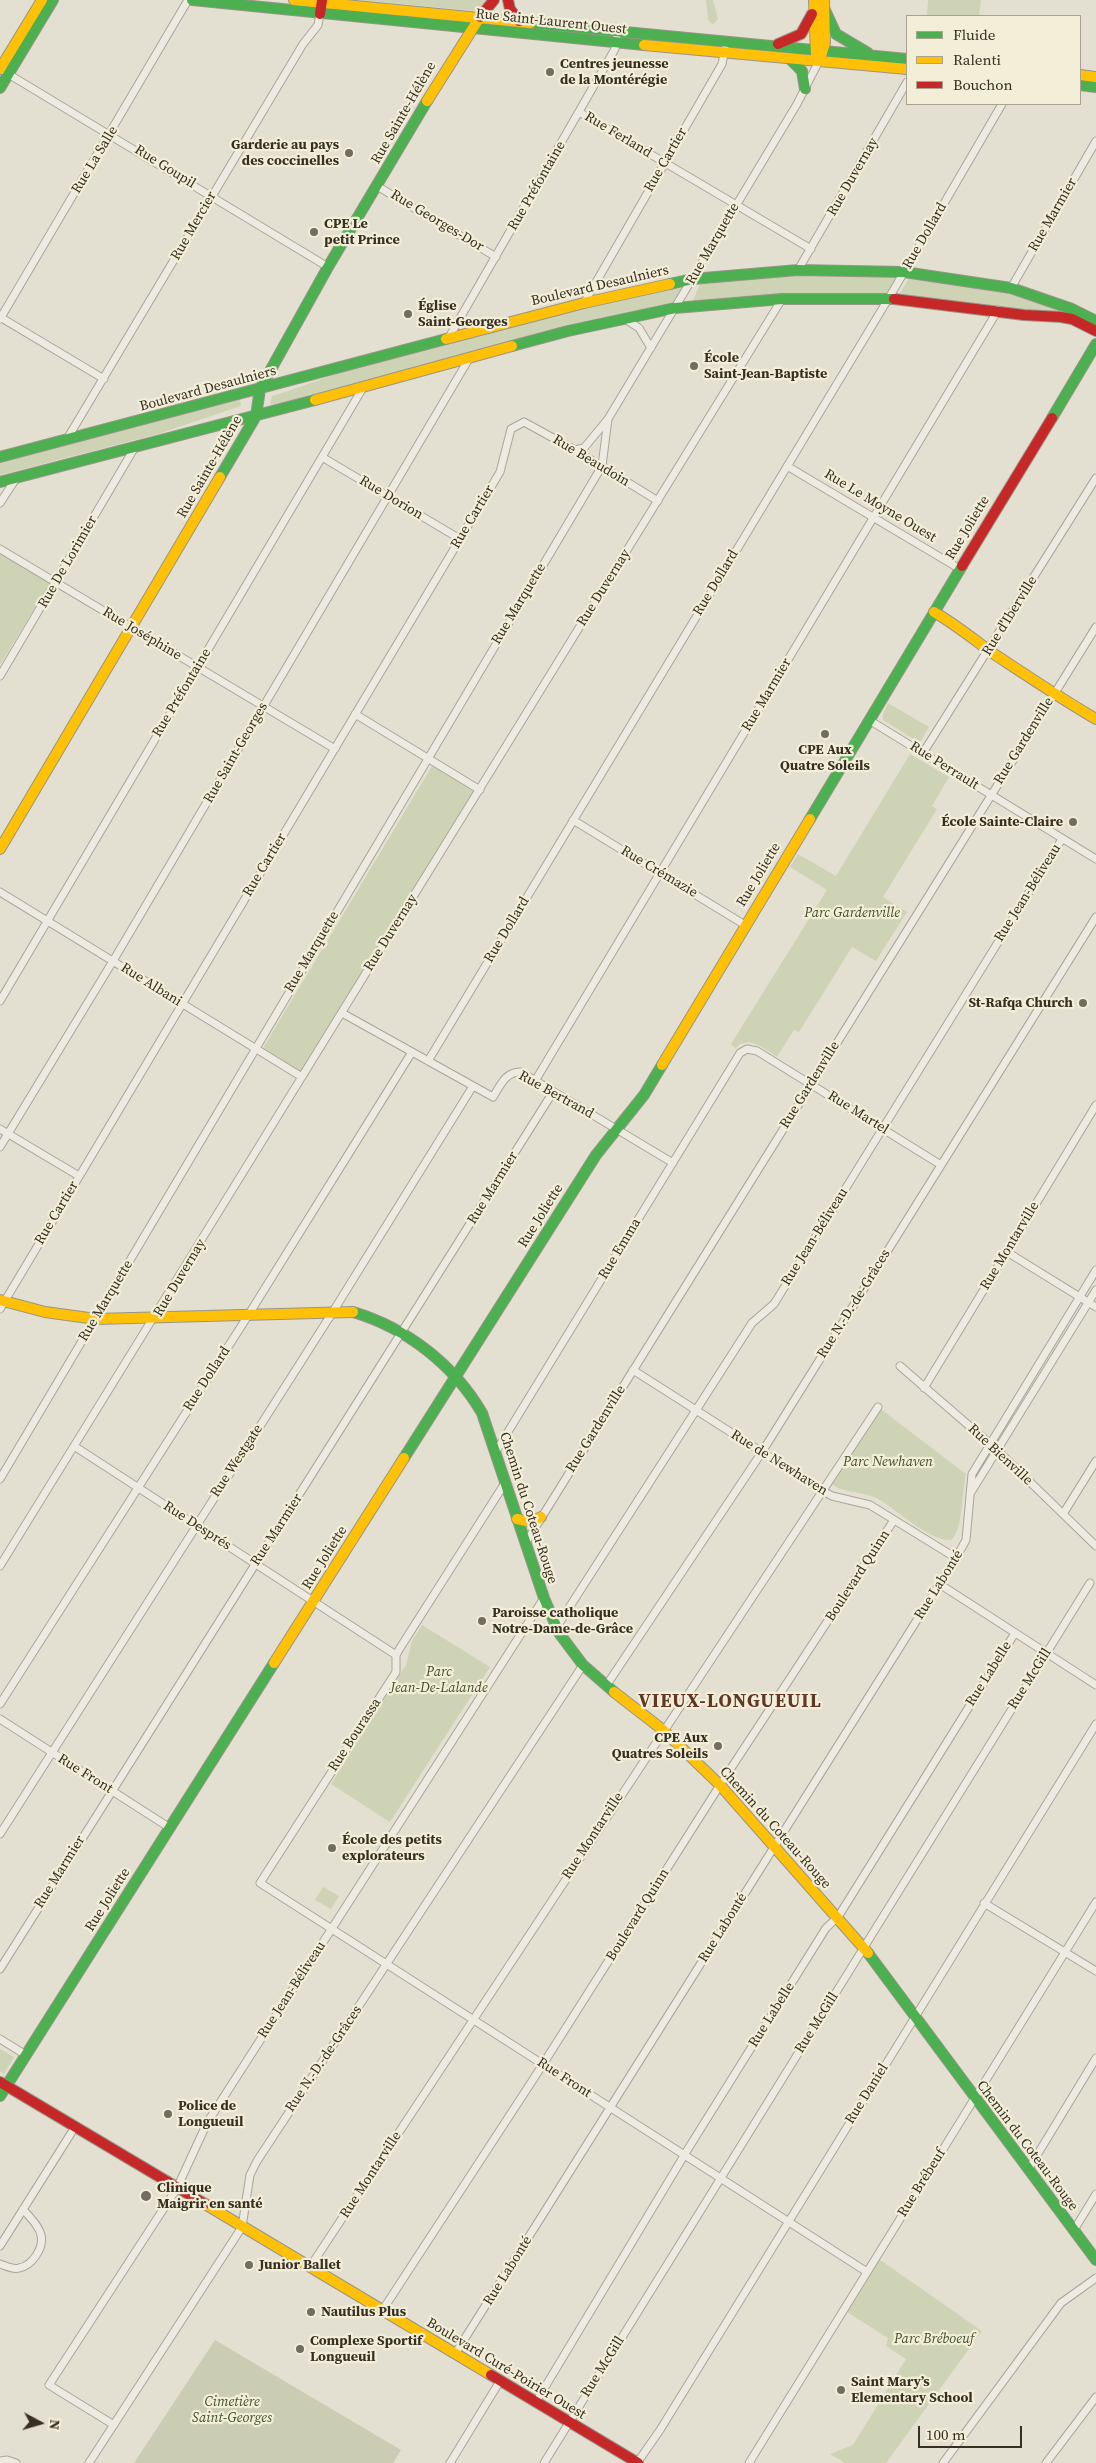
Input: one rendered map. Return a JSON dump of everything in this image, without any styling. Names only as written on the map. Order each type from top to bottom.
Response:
[{"type":"street","points":[[0,88],[3,71],[42,0]]},
{"type":"street","points":[[3,71],[52,0]]},
{"type":"street","name":"Rue Saint-Laurent Ouest","points":[[190,0],[790,59],[817,64],[906,69]]},
{"type":"street","name":"Rue La Salle","points":[[0,318],[190,0]]},
{"type":"street","name":"Rue Saint-Laurent Ouest","points":[[294,0],[322,1],[906,59]]},
{"type":"street","name":"Rue Sainte-Hélène","points":[[0,849],[256,416],[260,390],[328,267],[472,29],[494,0]]},
{"type":"street","points":[[508,0],[510,9],[519,21]]},
{"type":"street","points":[[320,14],[322,1]]},
{"type":"street","points":[[773,45],[801,34],[819,4]]},
{"type":"street","points":[[817,64],[819,50],[824,44],[819,4]]},
{"type":"street","points":[[819,4],[836,34],[872,56]]},
{"type":"street","name":"Rue Mercier","points":[[67,439],[211,196],[303,44],[310,37],[319,22],[320,14]]},
{"type":"street","name":"Rue Préfontaine","points":[[448,339],[615,49],[618,30]]},
{"type":"street","name":"Rue Cartier","points":[[584,303],[722,64],[726,41]]},
{"type":"street","points":[[790,59],[802,72],[805,89]]},
{"type":"street","name":"Rue Marquette","points":[[575,450],[584,448],[608,420],[805,89],[817,64]]},
{"type":"street","name":"Rue Goupil","points":[[3,71],[328,267]]},
{"type":"street","points":[[1081,75],[1096,77]]},
{"type":"street","name":"Rue Duvernay","points":[[798,270],[812,249],[906,84]]},
{"type":"street","points":[[1081,85],[1096,87]]},
{"type":"street","name":"Rue Dollard","points":[[428,1061],[904,272],[1001,105]]},
{"type":"street","name":"Rue Ferland","points":[[579,112],[812,249]]},
{"type":"street","name":"Rue Marmier","points":[[1011,288],[1096,142]]},
{"type":"street","name":"Rue Georges-Dor","points":[[377,186],[496,257]]},
{"type":"street","name":"Boulevard Desaulniers","points":[[0,456],[260,390],[584,303],[692,279],[798,270],[904,272],[1011,288],[1072,309],[1096,321]]},
{"type":"street","points":[[0,482],[256,416],[471,356],[568,331],[675,308],[782,299],[888,298],[998,310],[1024,315],[1066,318],[1096,331]]},
{"type":"street","name":"Rue Duvernay","points":[[0,1566],[155,1318],[782,299]]},
{"type":"street","name":"Rue Marmier","points":[[535,1080],[998,310]]},
{"type":"street","points":[[0,318],[104,379]]},
{"type":"street","points":[[626,319],[639,328],[651,348]]},
{"type":"street","name":"Rue Joliette","points":[[0,2096],[3,2084],[26,2055],[596,1155],[618,1130],[644,1094],[1096,344]]},
{"type":"street","name":"Rue Saint-Georges","points":[[0,1148],[113,962],[471,356]]},
{"type":"street","name":"Rue Préfontaine","points":[[0,1001],[364,386]]},
{"type":"street","name":"Rue Marquette","points":[[0,1479],[602,466],[608,420]]},
{"type":"street","name":"Rue Cartier","points":[[1,1303],[500,472],[510,429],[524,422]]},
{"type":"street","name":"Rue Beaudoin","points":[[524,422],[575,450],[658,501]]},
{"type":"street","name":"Rue De Lorimier","points":[[0,676],[135,447]]},
{"type":"street","name":"Rue Dorion","points":[[322,457],[460,539]]},
{"type":"street","name":"Rue Le Moyne Ouest","points":[[787,466],[960,570]]},
{"type":"street","points":[[0,503],[18,477]]},
{"type":"street","name":"Rue d'Iberville","points":[[923,753],[1096,478]]},
{"type":"street","points":[[0,488],[2,492],[0,503]]},
{"type":"street","name":"Rue Joséphine","points":[[0,549],[335,749]]},
{"type":"street","points":[[934,612],[963,628],[989,650],[1054,694],[1096,718]]},
{"type":"street","name":"Rue Gardenville","points":[[525,1544],[1096,627]]},
{"type":"street","points":[[355,714],[480,790]]},
{"type":"street","name":"Rue Perrault","points":[[869,720],[1096,859]]},
{"type":"street","name":"Rue Crémazie","points":[[573,820],[745,925]]},
{"type":"street","name":"Rue Jean-Béliveau","points":[[556,1628],[752,1322],[774,1304],[1062,839]]},
{"type":"street","name":"Rue Albani","points":[[0,892],[302,1077]]},
{"type":"street","name":"Rue N.-D.-de-Grâces","points":[[606,1686],[762,1452],[1096,917]]},
{"type":"street","name":"Rue Bertrand","points":[[342,1013],[493,1098],[508,1074],[513,1071],[521,1072],[673,1163]]},
{"type":"street","name":"Rue Martel","points":[[747,1049],[757,1051],[941,1165]]},
{"type":"street","name":"Rue Emma","points":[[495,1453],[740,1052],[747,1049]]},
{"type":"street","name":"Rue Dollard","points":[[0,1704],[249,1314],[412,1052]]},
{"type":"street","name":"Rue Westgate","points":[[0,1834],[334,1310],[473,1086]]},
{"type":"street","name":"Rue Marmier","points":[[0,1969],[111,1790],[554,1092]]},
{"type":"street","name":"Rue Montarville","points":[[924,1388],[1096,1104]]},
{"type":"street","points":[[0,1129],[79,1176]]},
{"type":"street","points":[[1006,1252],[1096,1307]]},
{"type":"street","points":[[970,1494],[972,1474],[1096,1270]]},
{"type":"street","points":[[970,1494],[1096,1290]]},
{"type":"street","name":"Chemin du Coteau-Rouge","points":[[1,1303],[96,1319],[334,1310],[365,1315],[402,1334],[456,1376],[478,1406],[556,1628],[583,1665],[606,1686],[663,1730],[720,1785],[838,1917],[916,2016],[974,2099],[1096,2260]]},
{"type":"street","name":"Rue Bienville","points":[[900,1366],[996,1450],[1096,1546]]},
{"type":"street","name":"Rue de Newhaven","points":[[633,1370],[823,1491],[832,1496],[870,1505],[956,1558]]},
{"type":"street","name":"Rue Montarville","points":[[310,2267],[878,1407]]},
{"type":"street","name":"Rue Després","points":[[74,1446],[396,1655]]},
{"type":"street","points":[[1063,1514],[1096,1461]]},
{"type":"street","name":"Rue Bourassa","points":[[260,1883],[396,1672],[396,1655],[505,1483]]},
{"type":"street","name":"Rue Labonté","points":[[455,2354],[956,1558],[966,1540],[970,1494]]},
{"type":"street","points":[[517,1519],[531,1522],[541,1517]]},
{"type":"street","name":"Boulevard Quinn","points":[[382,2311],[543,2064],[720,1785],[894,1520]]},
{"type":"street","name":"Rue McGill","points":[[544,2463],[1090,1583]]},
{"type":"street","points":[[940,1584],[1096,1685]]},
{"type":"street","name":"Rue Jean-Béliveau","points":[[114,2425],[50,2385],[177,2188],[207,2123],[544,1598]]},
{"type":"street","name":"Rue Labelle","points":[[536,2402],[685,2155],[826,1928],[838,1917],[1015,1633]]},
{"type":"street","name":"Rue N.-D.-de-Grâces","points":[[88,2463],[242,2227],[250,2175],[257,2161],[583,1665]]},
{"type":"street","name":"Rue Front","points":[[0,1719],[170,1828]]},
{"type":"street","name":"Rue Daniel","points":[[637,2463],[660,2430],[1096,1724]]},
{"type":"street","name":"Rue Front","points":[[260,1883],[867,2272]]},
{"type":"street","name":"Rue Brébeuf","points":[[749,2463],[1096,1902]]},
{"type":"street","points":[[984,1903],[1096,1971]]},
{"type":"street","points":[[0,2039],[26,2055]]},
{"type":"street","points":[[1028,2170],[1096,2058]]},
{"type":"street","name":"Boulevard Curé-Poirier Ouest","points":[[3,2084],[637,2463]]},
{"type":"street","points":[[0,2246],[74,2126]]},
{"type":"street","points":[[1074,2230],[1096,2194]]},
{"type":"street","points":[[0,2264],[20,2268],[30,2263],[42,2246],[41,2235],[37,2226],[23,2209]]},
{"type":"street","points":[[943,2463],[1061,2304],[1096,2278]]},
{"type":"street","points":[[450,2463],[500,2381]]},
{"type":"street","points":[[1046,2463],[1096,2397]]},
{"type":"street","points":[[4,2460],[16,2463]]},
{"type":"green space","points":[[359,0],[488,0],[475,11]]},
{"type":"green space","points":[[706,0],[713,0],[718,19],[712,24],[708,20]]},
{"type":"green space","points":[[928,0],[981,0],[979,15],[927,15]]},
{"type":"green space","points":[[797,275],[898,276],[886,296],[692,302],[701,283]]},
{"type":"green space","points":[[909,278],[1009,292],[1060,308],[1060,311],[1035,312],[899,295]]},
{"type":"green space","points":[[686,283],[672,306],[449,359],[276,405],[270,404],[272,396],[351,369],[523,322]]},
{"type":"green space","points":[[240,400],[241,406],[158,434],[0,475],[0,460]]},
{"type":"green space","points":[[0,554],[50,583],[0,665]]},
{"type":"green space","points":[[888,703],[929,727],[921,741],[917,741],[883,720],[883,714]]},
{"type":"green space","name":"Parc Gardenville","points":[[910,754],[949,777],[932,806],[937,809],[883,897],[907,912],[876,961],[852,947],[799,1032],[794,1030],[777,1057],[756,1044],[740,1044],[735,1048],[731,1044],[827,890],[790,867],[798,854],[836,876]]},
{"type":"green space","points":[[434,763],[476,790],[301,1074],[263,1048]]},
{"type":"green space","name":"Parc Newhaven","points":[[878,1407],[966,1474],[958,1529],[951,1540],[934,1536],[924,1531],[874,1497],[841,1489],[829,1482]]},
{"type":"green space","name":"Parc Jean-De-Lalande","points":[[422,1625],[490,1667],[390,1822],[331,1784],[406,1665],[412,1641]]},
{"type":"green space","points":[[323,1887],[339,1896],[331,1909],[315,1900]]},
{"type":"green space","points":[[0,2049],[14,2057],[4,2074],[0,2071]]},
{"type":"green space","name":"Parc Bréboeuf","points":[[876,2257],[982,2331],[886,2463],[845,2463],[830,2454],[853,2445],[906,2359],[886,2346],[888,2338],[844,2310]]},
{"type":"green space","name":"Cimetière Saint-Georges","points":[[215,2340],[401,2450],[393,2463],[134,2463]]},
{"type":"traffic: fast","points":[[0,88],[53,0]]},
{"type":"traffic: fast","points":[[192,0],[644,45]]},
{"type":"traffic: fast","points":[[824,8],[836,34],[868,53]]},
{"type":"traffic: fast","points":[[531,23],[906,59]]},
{"type":"traffic: fast","points":[[790,59],[802,71],[805,89]]},
{"type":"traffic: fast","points":[[1081,85],[1096,87]]},
{"type":"traffic: fast","points":[[220,477],[256,416],[260,389],[328,267],[427,101]]},
{"type":"traffic: fast","points":[[670,284],[692,279],[798,270],[904,272],[1011,288],[1072,309],[1096,321]]},
{"type":"traffic: fast","points":[[512,346],[568,331],[675,308],[782,299],[894,299]]},
{"type":"traffic: fast","points":[[0,457],[446,339]]},
{"type":"traffic: fast","points":[[1052,418],[1096,344]]},
{"type":"traffic: fast","points":[[0,482],[315,400]]},
{"type":"traffic: fast","points":[[810,819],[962,566]]},
{"type":"traffic: fast","points":[[404,1458],[596,1155],[644,1095],[662,1065]]},
{"type":"traffic: fast","points":[[353,1312],[392,1328],[427,1350],[458,1379],[471,1396],[482,1413],[544,1598],[559,1633],[583,1665],[614,1692]]},
{"type":"traffic: fast","points":[[0,2096],[274,1663]]},
{"type":"traffic: fast","points":[[868,1953],[1096,2260]]},
{"type":"traffic: slow","points":[[0,69],[42,0]]},
{"type":"traffic: slow","points":[[294,0],[531,23]]},
{"type":"traffic: slow","points":[[814,0],[816,55]]},
{"type":"traffic: slow","points":[[821,56],[825,43],[824,0]]},
{"type":"traffic: slow","points":[[427,101],[480,17]]},
{"type":"traffic: slow","points":[[644,45],[906,69]]},
{"type":"traffic: slow","points":[[1081,75],[1096,77]]},
{"type":"traffic: slow","points":[[446,339],[584,303],[670,284]]},
{"type":"traffic: slow","points":[[315,400],[512,346]]},
{"type":"traffic: slow","points":[[0,849],[220,477]]},
{"type":"traffic: slow","points":[[934,612],[1056,695],[1096,719]]},
{"type":"traffic: slow","points":[[662,1065],[810,819]]},
{"type":"traffic: slow","points":[[0,1300],[45,1312],[96,1319],[353,1312]]},
{"type":"traffic: slow","points":[[274,1663],[404,1458]]},
{"type":"traffic: slow","points":[[517,1519],[531,1522],[541,1517]]},
{"type":"traffic: slow","points":[[614,1692],[663,1730],[720,1785],[868,1953]]},
{"type":"traffic: slow","points":[[205,2204],[491,2375]]},
{"type":"traffic: jam","points":[[320,14],[322,0]]},
{"type":"traffic: jam","points":[[480,17],[494,0]]},
{"type":"traffic: jam","points":[[508,0],[510,9],[519,21]]},
{"type":"traffic: jam","points":[[778,44],[801,34],[812,14]]},
{"type":"traffic: jam","points":[[894,299],[1024,315],[1061,317],[1072,319],[1096,331]]},
{"type":"traffic: jam","points":[[962,566],[1052,418]]},
{"type":"traffic: jam","points":[[0,2082],[205,2204]]},
{"type":"traffic: jam","points":[[491,2375],[638,2463]]},
{"type":"place","name":"Centres jeunesse de la Montérégie","points":[[550,72]]},
{"type":"place","name":"Garderie au pays des coccinelles","points":[[349,153]]},
{"type":"place","name":"CPE Le petit Prince","points":[[314,232]]},
{"type":"place","name":"Église Saint-Georges","points":[[408,314]]},
{"type":"place","name":"École Saint-Jean-Baptiste","points":[[694,366]]},
{"type":"place","name":"CPE Aux Quatre Soleils","points":[[825,734]]},
{"type":"place","name":"École Sainte-Claire","points":[[1073,822]]},
{"type":"place","name":"St-Rafqa Church","points":[[1083,1003]]},
{"type":"place","name":"Paroisse catholique Notre-Dame-de-Grâce","points":[[482,1621]]},
{"type":"place","name":"CPE Aux Quatres Soleils","points":[[718,1746]]},
{"type":"place","name":"École des petits explorateurs","points":[[332,1848]]},
{"type":"place","name":"Police de Longueuil","points":[[168,2114]]},
{"type":"place","name":"Clinique Maigrir en santé","points":[[146,2196]]},
{"type":"place","name":"Junior Ballet","points":[[249,2265]]},
{"type":"place","name":"Nautilus Plus","points":[[311,2312]]},
{"type":"place","name":"Complexe Sportif Longueuil","points":[[300,2349]]},
{"type":"place","name":"Saint Mary’s Elementary School","points":[[841,2390]]},
{"type":"district","name":"VIEUX-LONGUEUIL","points":[[730,1702]]}]
